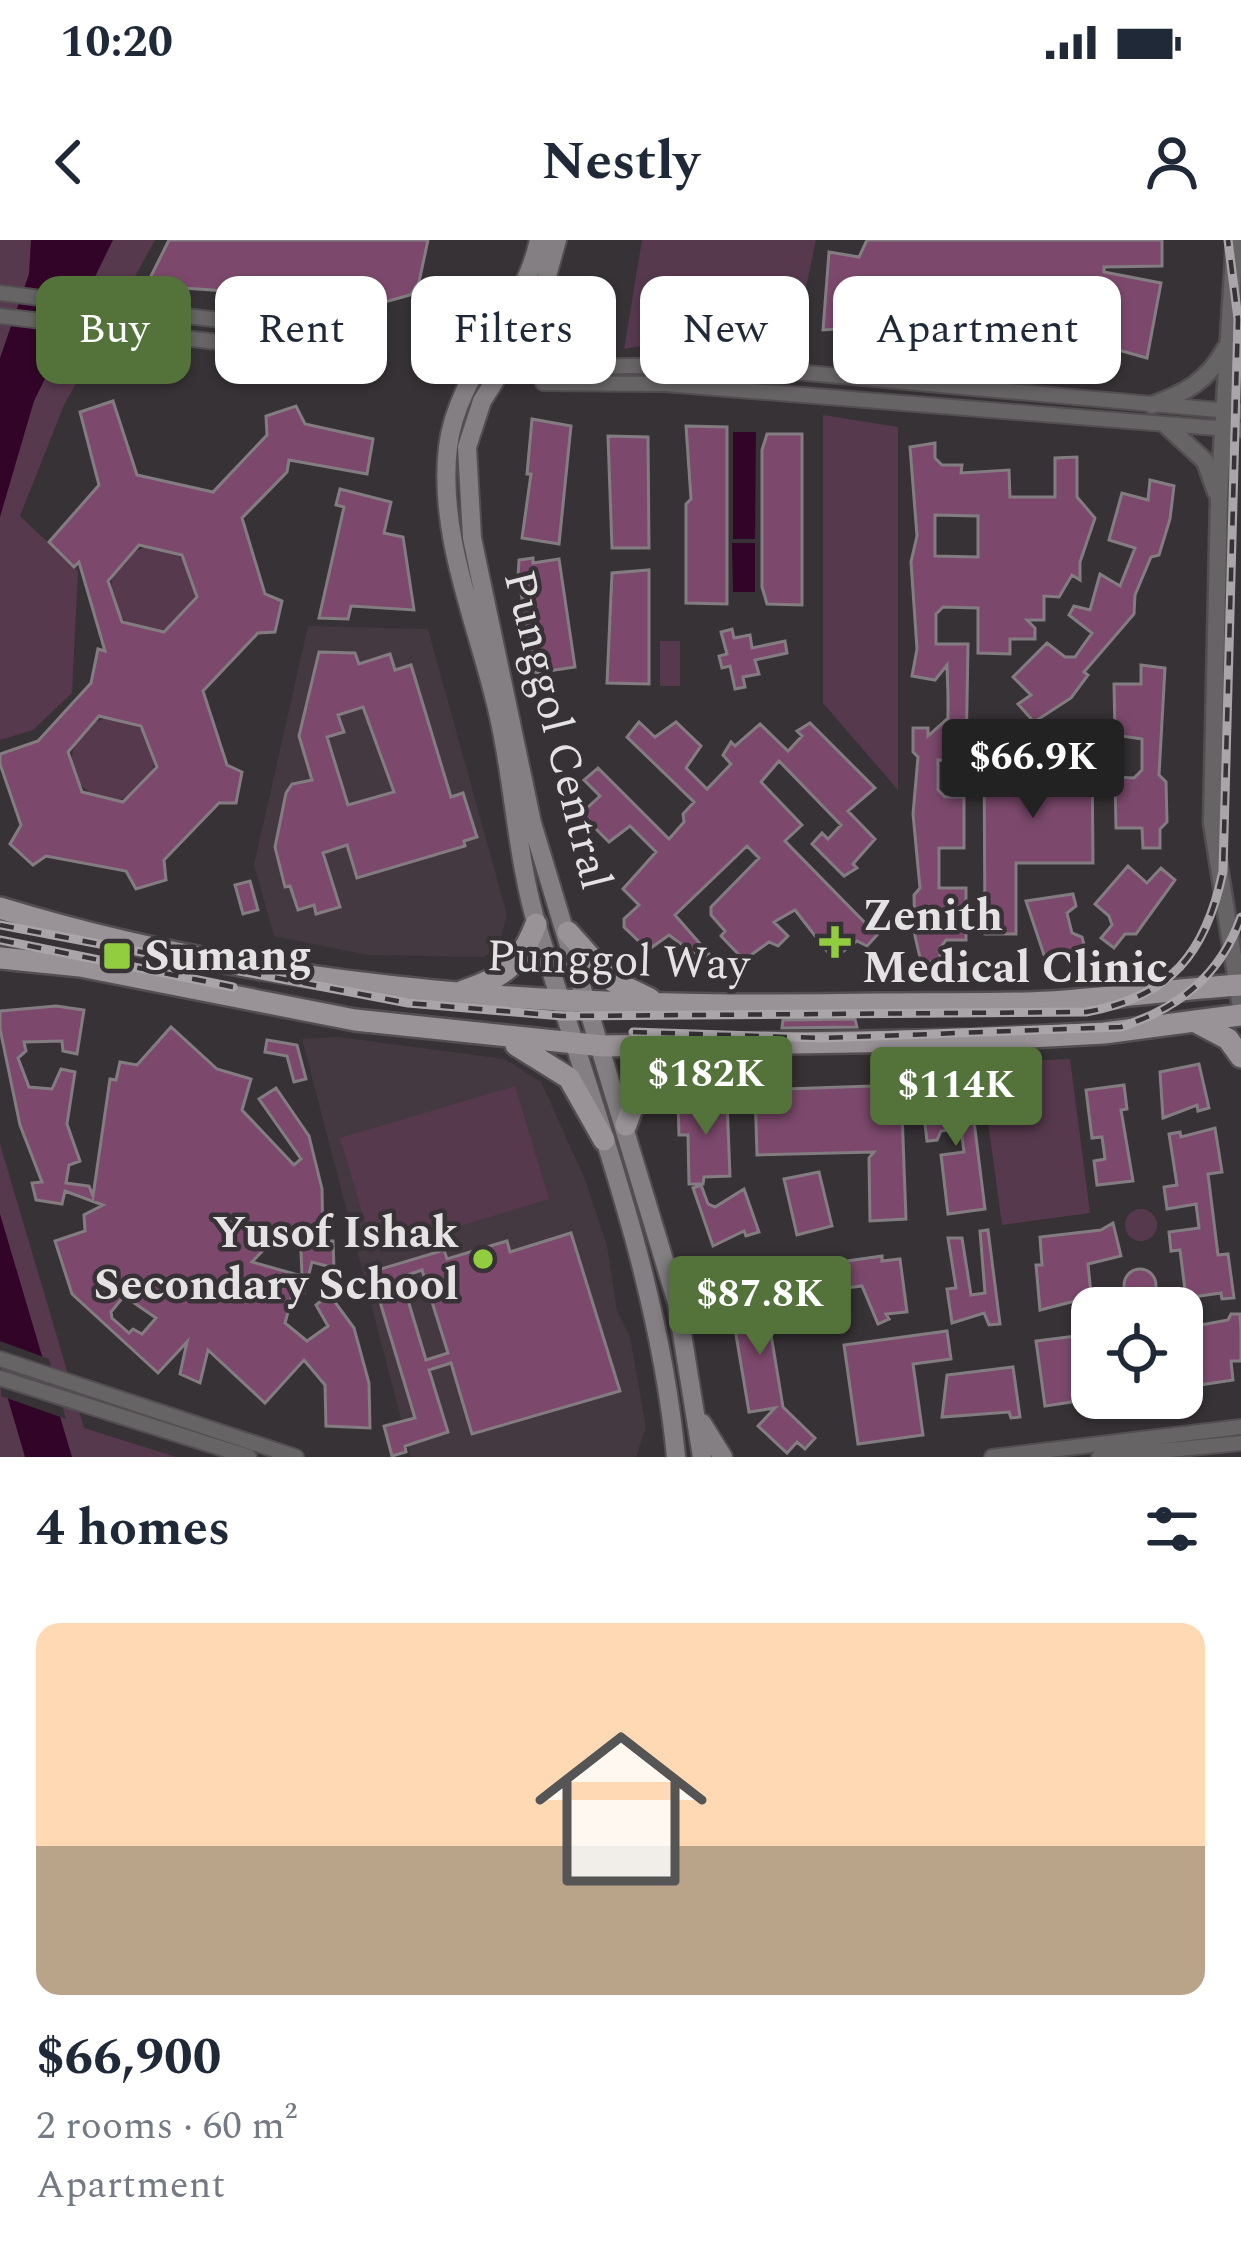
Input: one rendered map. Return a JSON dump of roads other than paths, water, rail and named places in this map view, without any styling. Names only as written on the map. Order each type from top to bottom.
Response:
[{"type":"main road","name":"Punggol Central","points":[[538,240],[525,287],[460,400],[448,446],[454,551],[495,699],[536,924],[577,1044],[656,1328],[676,1457]]},
{"type":"main road","name":"Punggol Central","points":[[557,240],[536,315],[482,401],[467,447],[472,538],[532,823],[603,1046],[677,1304],[702,1457]]},
{"type":"main road","name":"Punggol Way","points":[[0,908],[198,956],[457,993],[563,1002],[1240,998]]},
{"type":"main road","points":[[457,993],[501,977],[518,963],[536,924]]},
{"type":"main road","points":[[568,932],[611,980],[658,1004]]},
{"type":"main road","name":"Punggol Way","points":[[1,958],[80,966],[355,1020],[603,1046],[1061,1036],[1194,1020],[1240,998]]},
{"type":"main road","points":[[1194,1020],[1228,1040],[1241,1058]]},
{"type":"main road","points":[[500,1037],[544,1058],[569,1078],[604,1140]]},
{"type":"main road","points":[[626,1126],[644,1075],[656,1065],[702,1047]]},
{"type":"main road","points":[[662,1457],[672,1416]]},
{"type":"main road","points":[[699,1419],[723,1457]]},
{"type":"street","points":[[1235,240],[1228,345],[1232,421],[1219,498],[1212,823],[1240,998]]},
{"type":"street","points":[[0,292],[260,326],[265,337],[259,346],[0,316]]},
{"type":"street","points":[[1152,405],[1188,392],[1216,367],[1228,345]]},
{"type":"street","points":[[718,365],[1152,405],[1232,421],[1167,426],[665,384],[543,383],[546,367],[718,365]]},
{"type":"street","points":[[1167,426],[1205,461],[1219,498]]},
{"type":"street","points":[[0,1359],[296,1457]]},
{"type":"street","points":[[0,1378],[249,1457]]},
{"type":"street","points":[[992,1457],[1241,1426]]},
{"type":"street","points":[[1099,1457],[1241,1443]]},
{"type":"railway","points":[[0,925],[408,1003],[562,1016],[1086,1012],[1141,995],[1180,967],[1195,948],[1223,871],[1238,319],[1228,240]]},
{"type":"railway","points":[[633,1032],[822,1038],[1121,1027],[1161,1010],[1195,987],[1222,956],[1241,917]]},
{"type":"railway","points":[[0,940],[233,987]]},
{"type":"place","name":"Zenith Medical Clinic","points":[[835,942]]},
{"type":"place","name":"Sumang","points":[[117,956]]},
{"type":"place","name":"Yusof Ishak Secondary School","points":[[483,1259]]}]
